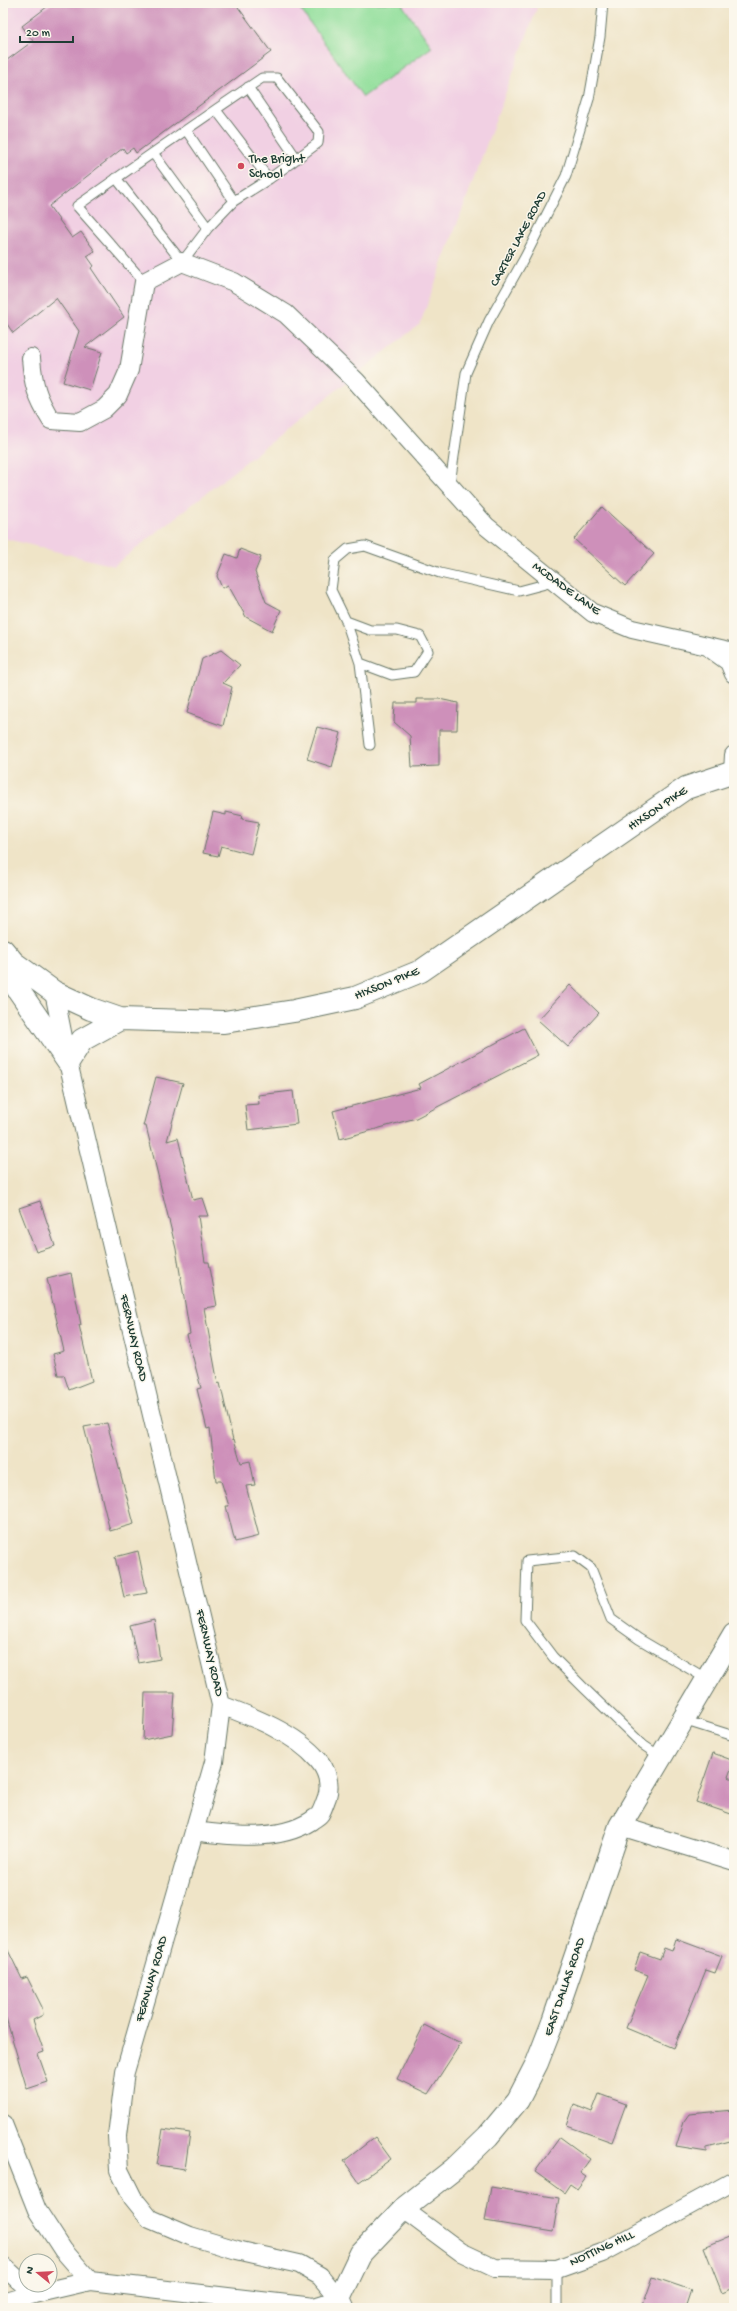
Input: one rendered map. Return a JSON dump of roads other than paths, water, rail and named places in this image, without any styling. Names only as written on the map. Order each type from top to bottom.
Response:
[{"type":"main road","name":"HIXSON PIKE","points":[[6,954],[54,992],[91,1009],[120,1019],[224,1022],[294,1011],[363,995],[421,971],[686,788],[734,766]]},
{"type":"main road","points":[[6,954],[10,978],[68,1062],[82,1040],[120,1019]]},
{"type":"main road","name":"EAST DALLAS ROAD","points":[[341,2303],[361,2253],[403,2209],[454,2169],[488,2136],[518,2100],[537,2063],[553,2022],[620,1826],[734,1634]]},
{"type":"street","name":"MCDADE LANE","points":[[182,262],[234,282],[286,314],[356,381],[424,459],[450,484],[486,526],[593,613],[626,626],[734,652]]},
{"type":"street","points":[[31,358],[32,382],[39,402],[51,420],[80,422],[104,409],[118,395],[129,370],[144,282],[182,262]]},
{"type":"street","points":[[709,647],[729,662],[734,674]]},
{"type":"street","name":"FERNWAY ROAD","points":[[54,992],[68,1062],[221,1705],[214,1762],[125,2072],[117,2136],[119,2170],[133,2198],[150,2219],[197,2238],[299,2264],[320,2276],[341,2303]]},
{"type":"street","points":[[194,1831],[224,1835],[277,1834],[301,1827],[320,1814],[329,1790],[327,1773],[319,1761],[310,1752],[264,1721],[221,1705]]},
{"type":"street","points":[[620,1826],[734,1861]]},
{"type":"street","points":[[3,2124],[38,2210],[63,2250],[90,2281]]},
{"type":"street","name":"NOTTING HILL","points":[[403,2209],[461,2252],[495,2268],[557,2269],[602,2252],[734,2181]]},
{"type":"street","points":[[3,2266],[34,2294]]},
{"type":"street","points":[[3,2303],[90,2281],[314,2307],[341,2303]]},
{"type":"lane","name":"CARTER LAKE ROAD","points":[[450,484],[466,373],[488,321],[525,257],[566,176],[589,99],[600,37],[603,3]]},
{"type":"lane","points":[[116,178],[182,262],[208,228],[234,201],[269,179],[318,143],[319,132],[277,78],[262,78],[116,178],[77,206],[144,282]]},
{"type":"lane","points":[[248,87],[297,159]]},
{"type":"lane","points":[[216,110],[269,179]]},
{"type":"lane","points":[[186,130],[234,201]]},
{"type":"lane","points":[[153,153],[208,228]]},
{"type":"lane","points":[[370,745],[360,663],[346,621],[331,590],[335,560],[348,549],[366,546],[440,573],[520,591],[553,582]]},
{"type":"lane","points":[[346,621],[370,630],[397,630],[420,636],[428,651],[414,672],[392,675],[360,663]]},
{"type":"lane","points":[[661,1757],[643,1745],[583,1688],[553,1657],[525,1620],[527,1561],[575,1556],[591,1568],[611,1620],[639,1639],[707,1679]]},
{"type":"lane","points":[[683,1720],[734,1736]]},
{"type":"lane","points":[[557,2269],[557,2308]]},
{"type":"place","name":"The Bright School","points":[[241,166]]}]
